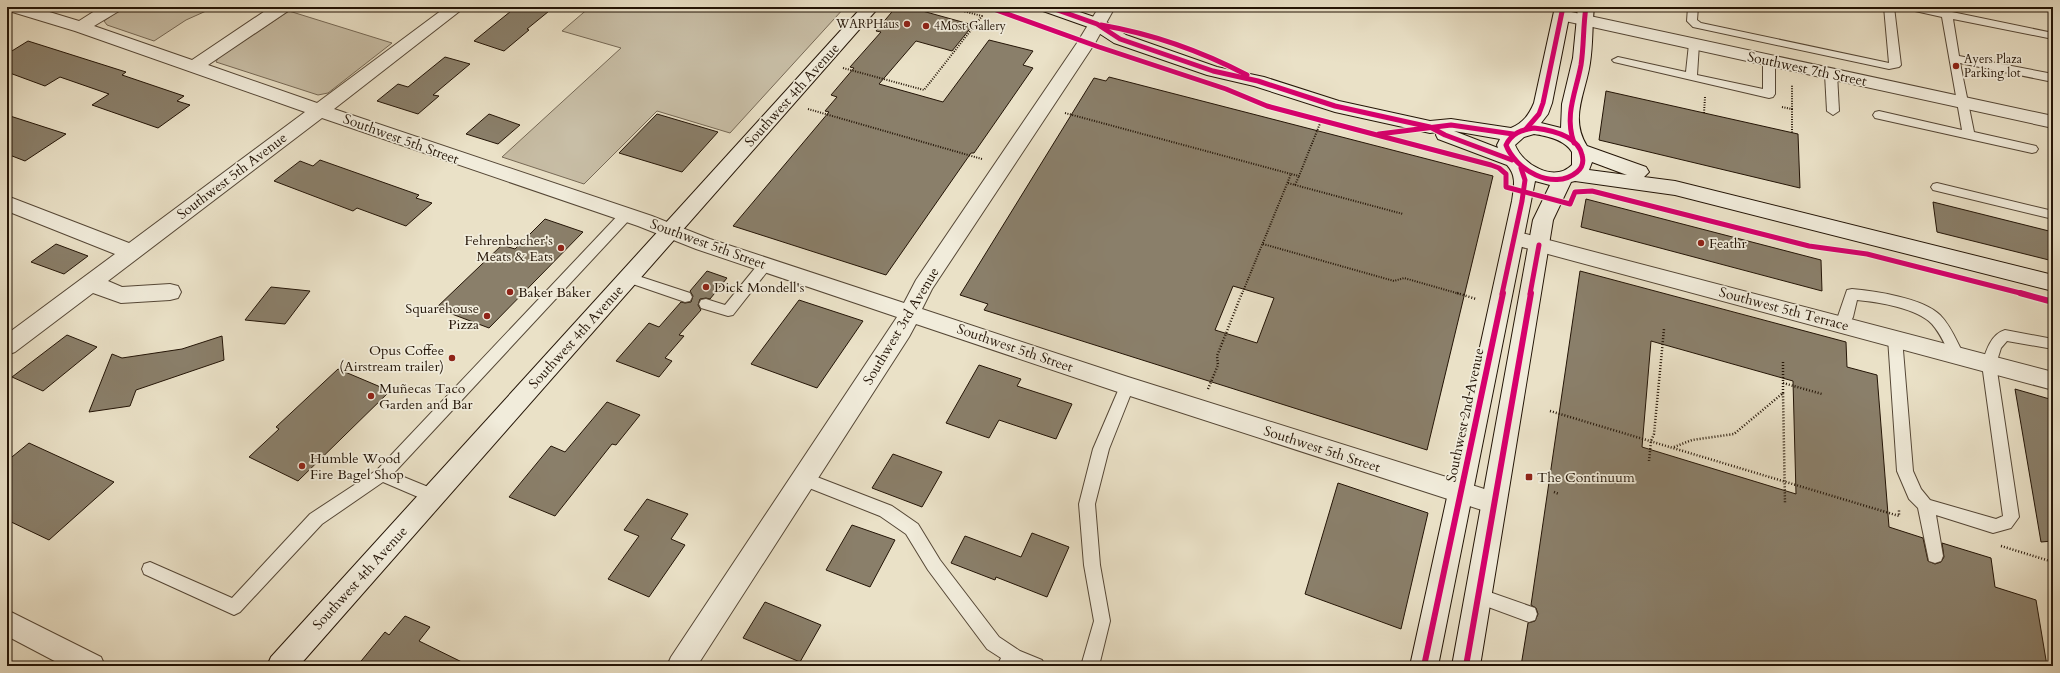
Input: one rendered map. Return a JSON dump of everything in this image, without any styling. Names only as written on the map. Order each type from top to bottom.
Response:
[{"type":"street","name":"Southwest 5th Street","points":[[15,7],[81,27],[464,161],[671,230],[703,244],[765,265],[911,312],[1126,386],[1494,503]]},
{"type":"street","points":[[81,27],[113,7]]},
{"type":"street","points":[[193,67],[282,7]]},
{"type":"street","name":"Southwest 5th Avenue","points":[[7,346],[457,7]]},
{"type":"street","name":"Southwest 4th Avenue","points":[[281,666],[871,7]]},
{"type":"street","points":[[1050,7],[1102,16],[1120,39],[1213,71],[1258,81],[1335,106],[1430,127],[1445,135],[1542,176],[1569,176],[1675,188],[2053,283]]},
{"type":"street","points":[[1520,131],[1539,114],[1544,103],[1562,11]]},
{"type":"street","name":"Southwest 7th Street","points":[[1562,11],[1585,13],[1694,44],[2053,122]]},
{"type":"street","points":[[1466,666],[1544,220],[1569,176],[1583,164],[1577,146],[1569,133],[1570,108],[1581,64],[1585,13]]},
{"type":"street","name":"Southwest 3rd Avenue","points":[[681,666],[902,331],[923,286],[1086,43],[1102,16]]},
{"type":"street","points":[[1430,127],[1451,125],[1497,133],[1544,129],[1555,132],[1577,146],[1651,176],[1675,188]]},
{"type":"street","name":"Southwest 2nd Avenue","points":[[1424,666],[1525,180],[1506,145],[1508,139],[1520,131]]},
{"type":"street","points":[[7,203],[130,252]]},
{"type":"street","name":"Southwest 5th Terrace","points":[[1514,238],[2053,381]]},
{"type":"street","points":[[90,283],[121,295],[170,292]]},
{"type":"street","points":[[7,622],[91,666]]},
{"type":"lane","points":[[1693,7],[1692,21],[1697,25],[1890,66],[1895,64],[1889,7]]},
{"type":"lane","points":[[1910,7],[1947,11],[2053,36]]},
{"type":"lane","points":[[2047,7],[2053,8]]},
{"type":"lane","points":[[1947,11],[1954,58],[1969,135]]},
{"type":"lane","points":[[1691,76],[1694,44]]},
{"type":"lane","points":[[1954,58],[2053,78]]},
{"type":"lane","points":[[1618,60],[1769,94],[1769,60]]},
{"type":"lane","points":[[1831,74],[1833,111]]},
{"type":"lane","points":[[1879,115],[2032,149]]},
{"type":"lane","points":[[1937,187],[2053,215]]},
{"type":"lane","points":[[150,568],[234,607],[316,519],[382,475],[626,215]]},
{"type":"lane","points":[[706,304],[728,311],[765,265]]},
{"type":"lane","points":[[629,278],[685,297]]},
{"type":"lane","points":[[1842,325],[1847,318],[1849,299],[1852,294],[1863,295],[1912,308],[1931,315],[1938,321],[1957,355]]},
{"type":"lane","points":[[1925,505],[1993,526],[2002,526],[2008,522],[2011,517],[1989,364],[1993,350],[2000,339],[2005,335],[2053,344]]},
{"type":"lane","points":[[1895,338],[1906,471],[1909,483],[1915,494],[1925,505],[1931,525],[1934,556]]},
{"type":"lane","points":[[1090,666],[1102,621],[1092,565],[1087,504],[1101,449],[1126,386]]},
{"type":"lane","points":[[382,475],[432,496]]},
{"type":"lane","points":[[804,479],[886,511],[912,529],[934,565],[993,643],[1010,661],[1036,666]]},
{"type":"lane","points":[[1478,596],[1529,614]]},
{"type":"path","points":[[839,67],[924,90],[982,16],[947,7]]},
{"type":"path","points":[[804,108],[985,160]]},
{"type":"path","points":[[1792,110],[1792,133]]},
{"type":"path","points":[[1065,112],[1299,176]]},
{"type":"path","points":[[1312,119],[1328,123]]},
{"type":"path","points":[[1295,185],[1321,121]]},
{"type":"path","points":[[1207,391],[1218,365],[1216,356],[1291,174]]},
{"type":"path","points":[[1288,183],[1403,214]]},
{"type":"path","points":[[1263,244],[1394,281],[1404,278],[1479,300]]},
{"type":"path","points":[[1649,461],[1651,440],[1654,434],[1664,329]]},
{"type":"path","points":[[1783,362],[1785,504]]},
{"type":"path","points":[[1783,383],[1822,394]]},
{"type":"path","points":[[1673,447],[1692,440],[1734,434],[1783,393]]},
{"type":"path","points":[[1550,411],[1651,440],[1900,516],[1899,508]]},
{"type":"path","points":[[1554,492],[1559,494]]},
{"type":"shaded area","points":[[124,7],[215,7],[186,20],[154,41],[107,25],[104,21]]},
{"type":"shaded area","points":[[590,7],[845,7],[730,133],[657,111],[584,184],[502,157],[621,48],[562,31]]},
{"type":"shaded area","points":[[289,11],[392,43],[328,93],[318,95],[216,62],[218,58]]},
{"type":"building","points":[[516,7],[554,7],[527,29],[529,30],[504,51],[474,41]]},
{"type":"building","points":[[896,7],[908,7],[973,25],[952,51],[916,41],[879,84],[943,102],[989,40],[1033,51],[1023,65],[1033,68],[974,153],[971,153],[886,275],[733,226],[829,112],[825,111],[837,97],[831,95],[854,68],[850,67],[881,32],[876,31]]},
{"type":"building","points":[[28,41],[126,72],[122,75],[184,96],[177,101],[190,105],[158,128],[92,105],[109,94],[60,77],[45,86],[7,72],[7,54]]},
{"type":"building","points":[[445,57],[470,64],[433,95],[439,96],[418,114],[377,101],[398,84],[408,87]]},
{"type":"building","points":[[1109,77],[1493,176],[1427,450],[984,310],[988,304],[960,295],[1094,78],[1106,81]],"holes":[[[1233,286],[1274,298],[1257,343],[1215,330]]]},
{"type":"building","points":[[1606,91],[1798,134],[1800,188],[1599,140]]},
{"type":"building","points":[[489,114],[520,125],[498,144],[466,134]]},
{"type":"building","points":[[657,114],[718,132],[682,172],[619,153]]},
{"type":"building","points":[[7,115],[66,134],[25,161],[7,154]]},
{"type":"building","points":[[320,160],[419,195],[416,198],[432,203],[406,226],[357,208],[353,211],[274,181],[300,161],[313,166]]},
{"type":"building","points":[[1586,199],[1821,260],[1822,291],[1581,227]]},
{"type":"building","points":[[1933,202],[2053,232],[2053,261],[1937,232]]},
{"type":"building","points":[[545,219],[583,232],[489,328],[436,308],[502,245],[515,249]]},
{"type":"building","points":[[56,244],[88,256],[64,274],[31,262]]},
{"type":"building","points":[[707,271],[727,278],[710,299],[700,299],[698,305],[701,310],[679,335],[684,336],[665,358],[672,361],[659,377],[616,361],[649,323],[659,327],[681,302],[691,302],[693,296],[690,291]]},
{"type":"building","points":[[1580,271],[1846,342],[1847,367],[1877,375],[1889,527],[1923,538],[1928,561],[1935,564],[1941,562],[1944,557],[1942,543],[1991,558],[1995,587],[2036,600],[2047,666],[1521,666],[1528,623],[1535,621],[1538,614],[1536,608],[1531,605]],"holes":[[[1651,341],[1793,381],[1796,494],[1642,447]]]},
{"type":"building","points":[[271,287],[310,291],[285,324],[245,320]]},
{"type":"building","points":[[799,300],[863,321],[817,388],[751,364]]},
{"type":"building","points":[[67,335],[97,347],[43,391],[12,377]]},
{"type":"building","points":[[222,336],[224,360],[136,390],[130,406],[89,412],[112,354],[122,358],[182,349]]},
{"type":"building","points":[[979,365],[1021,379],[1017,386],[1072,404],[1056,439],[999,420],[989,438],[946,423]]},
{"type":"building","points":[[338,369],[390,391],[298,481],[249,457],[279,429],[276,427]]},
{"type":"building","points":[[2015,389],[2053,400],[2053,541],[2041,542]]},
{"type":"building","points":[[607,402],[640,415],[616,445],[612,444],[555,516],[509,497],[551,446],[565,452]]},
{"type":"building","points":[[29,443],[114,482],[49,540],[7,520],[7,461]]},
{"type":"building","points":[[893,454],[942,472],[922,507],[872,488]]},
{"type":"building","points":[[1338,483],[1428,513],[1401,629],[1305,594]]},
{"type":"building","points":[[647,499],[688,514],[671,539],[685,545],[649,597],[608,579],[639,536],[624,530]]},
{"type":"building","points":[[852,525],[895,540],[870,587],[826,570]]},
{"type":"building","points":[[1032,533],[1069,547],[1047,597],[996,577],[995,580],[951,563],[965,536],[1021,557]]},
{"type":"building","points":[[765,602],[821,625],[800,662],[743,638]]},
{"type":"building","points":[[405,616],[430,627],[419,641],[470,666],[357,666],[385,632],[389,635]]},
{"type":"cycle path","points":[[988,7],[1099,47],[1226,89],[1267,106],[1491,165],[1499,168],[1506,174],[1506,187],[1570,204],[1575,192],[1592,191],[1809,246],[1867,254],[2053,302]]},
{"type":"cycle path","points":[[1049,7],[1097,24],[1120,39],[1213,71],[1258,81],[1335,106],[1430,127],[1445,135],[1512,160]]},
{"type":"cycle path","points":[[1526,129],[1539,114],[1543,103],[1563,7]]},
{"type":"cycle path","points":[[1574,143],[1569,124],[1571,104],[1581,65],[1586,7]]},
{"type":"cycle path","points":[[1101,25],[1138,32],[1195,50],[1247,75]]},
{"type":"cycle path","points":[[1379,134],[1451,125],[1497,133],[1513,134]]},
{"type":"cycle path","points":[[1534,128],[1557,133],[1572,140],[1581,152],[1583,159],[1578,171],[1564,178],[1554,179],[1533,174],[1523,169],[1515,162],[1509,154],[1506,145],[1508,141],[1517,132],[1534,128]]},
{"type":"cycle path","points":[[1424,666],[1522,201],[1525,180],[1521,168]]},
{"type":"cycle path","points":[[1466,666],[1539,245]]},
{"type":"place","name":"WARPHaus","points":[[907,24]]},
{"type":"place","name":"4Most Gallery","points":[[926,26]]},
{"type":"place","name":"Ayers Plaza Parking lot","points":[[1956,66]]},
{"type":"place","name":"Feathr","points":[[1701,243]]},
{"type":"place","name":"Fehrenbacher's Meats & Eats","points":[[561,248]]},
{"type":"place","name":"Dick Mondell's","points":[[706,287]]},
{"type":"place","name":"Baker Baker","points":[[510,292]]},
{"type":"place","name":"Squarehouse Pizza","points":[[487,316]]},
{"type":"place","name":"Opus Coffee (Airstream trailer)","points":[[452,358]]},
{"type":"place","name":"Muñecas Taco Garden and Bar","points":[[371,396]]},
{"type":"place","name":"Humble Wood Fire Bagel Shop","points":[[302,466]]},
{"type":"place","name":"The Continuum","points":[[1529,477]]}]
